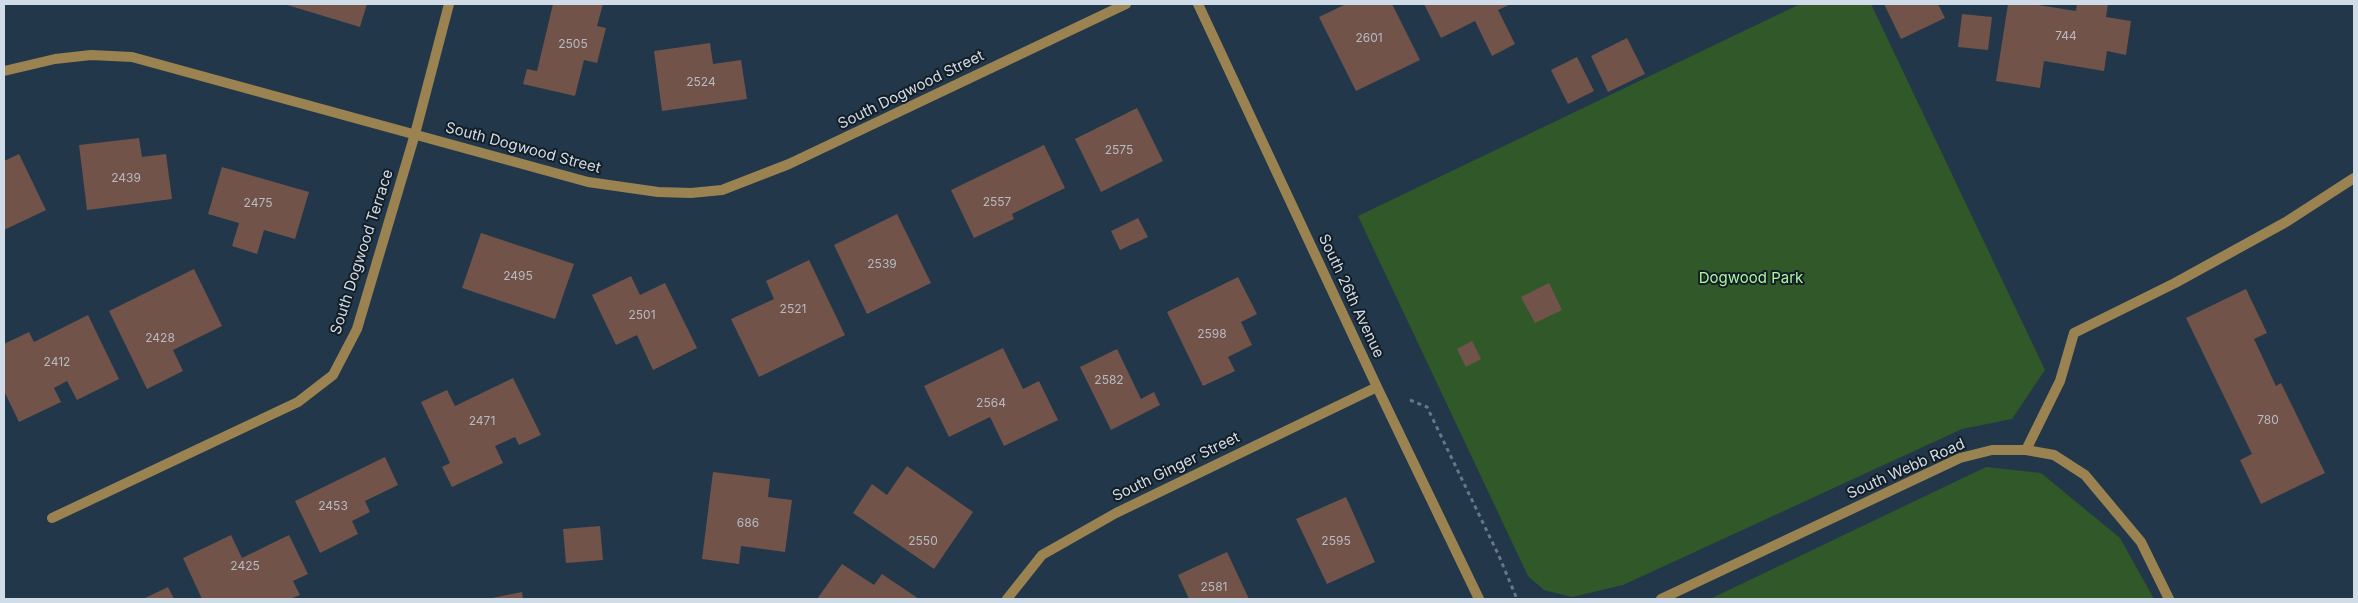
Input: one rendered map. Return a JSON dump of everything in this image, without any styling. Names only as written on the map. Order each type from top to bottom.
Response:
[{"type":"street","name":"South Dogwood Terrace","points":[[52,518],[298,402],[333,375],[356,329],[415,134],[449,4]]},
{"type":"street","name":"South Dogwood Street","points":[[4,71],[55,59],[92,55],[132,57],[588,182],[691,194],[722,190],[754,179],[834,144],[1126,4]]},
{"type":"street","name":"South 26th Avenue","points":[[1198,4],[1377,387],[1479,599]]},
{"type":"street","points":[[2026,450],[2060,381],[2074,333],[2175,283],[2286,222],[2354,178]]},
{"type":"street","name":"South Ginger Street","points":[[1007,599],[1042,555],[1116,512],[1377,387]]},
{"type":"street","name":"South Webb Road","points":[[1661,599],[1960,458],[1992,450],[2026,450],[2054,455],[2085,475],[2141,542],[2169,599]]},
{"type":"path","points":[[1377,387],[1427,407],[1499,556],[1517,599]]},
{"type":"green space","name":"Dogwood Park","points":[[1800,4],[1871,4],[2045,370],[2012,419],[1962,429],[1623,585],[1572,597],[1544,590],[1528,576],[1358,216]]},
{"type":"green space","points":[[1986,467],[2041,473],[2120,538],[2154,599],[1710,599]]},
{"type":"building","points":[[284,4],[367,4],[360,27]]},
{"type":"building","points":[[553,4],[603,4],[597,26],[606,28],[597,63],[584,60],[575,96],[523,84],[527,69],[537,71]]},
{"type":"building","points":[[1346,4],[1392,4],[1420,60],[1356,91],[1319,17]]},
{"type":"building","points":[[1424,4],[1511,4],[1498,10],[1515,44],[1492,56],[1475,21],[1441,38]]},
{"type":"building","points":[[1884,4],[1938,4],[1945,18],[1901,39]]},
{"type":"building","points":[[2008,4],[2032,4],[2076,11],[2077,4],[2108,4],[2106,17],[2131,21],[2126,55],[2107,51],[2104,71],[2044,61],[2040,88],[1996,81]]},
{"type":"building","points":[[1962,14],[1992,17],[1988,50],[1958,47]]},
{"type":"building","points":[[1627,38],[1645,74],[1608,92],[1591,56]]},
{"type":"building","points":[[710,43],[713,64],[741,60],[747,99],[662,111],[654,51]]},
{"type":"building","points":[[1577,57],[1594,91],[1568,104],[1551,70]]},
{"type":"building","points":[[1137,108],[1163,161],[1101,192],[1075,139]]},
{"type":"building","points":[[139,138],[142,157],[166,154],[172,199],[87,210],[79,145]]},
{"type":"building","points":[[1044,145],[1065,188],[1012,214],[1014,219],[974,238],[951,190]]},
{"type":"building","points":[[19,154],[46,210],[4,230],[4,161]]},
{"type":"building","points":[[222,167],[309,192],[295,239],[264,230],[257,254],[232,246],[239,223],[208,214]]},
{"type":"building","points":[[897,214],[931,283],[867,314],[834,245]]},
{"type":"building","points":[[1138,218],[1148,237],[1120,250],[1111,231]]},
{"type":"building","points":[[481,233],[574,264],[555,319],[462,288]]},
{"type":"building","points":[[809,260],[845,335],[759,377],[731,319],[774,299],[766,281]]},
{"type":"building","points":[[194,269],[222,326],[173,350],[183,371],[147,389],[109,311]]},
{"type":"building","points":[[631,276],[640,295],[665,283],[697,348],[653,370],[637,335],[616,345],[592,295]]},
{"type":"building","points":[[1238,277],[1257,314],[1241,322],[1252,345],[1228,357],[1235,371],[1203,386],[1167,312]]},
{"type":"building","points":[[1549,283],[1562,310],[1535,323],[1521,297]]},
{"type":"building","points":[[2246,289],[2267,333],[2254,339],[2276,386],[2281,383],[2325,473],[2261,504],[2240,460],[2252,454],[2186,318]]},
{"type":"building","points":[[88,315],[119,379],[77,400],[67,381],[54,388],[61,402],[19,422],[4,391],[4,344],[29,332],[34,342]]},
{"type":"building","points":[[1472,341],[1481,359],[1466,367],[1457,349]]},
{"type":"building","points":[[1003,348],[1023,389],[1039,381],[1058,420],[1004,446],[990,417],[949,437],[924,386]]},
{"type":"building","points":[[1117,349],[1141,399],[1154,392],[1160,405],[1111,430],[1080,367]]},
{"type":"building","points":[[513,378],[541,435],[519,445],[515,437],[495,446],[503,463],[452,487],[442,467],[450,463],[421,402],[447,390],[455,406]]},
{"type":"building","points":[[385,457],[398,485],[365,501],[370,512],[352,521],[358,534],[320,553],[295,501]]},
{"type":"building","points":[[907,466],[973,512],[934,569],[853,513],[872,484],[887,495]]},
{"type":"building","points":[[713,472],[770,479],[768,497],[792,500],[785,552],[741,546],[739,564],[702,559]]},
{"type":"building","points":[[1346,497],[1375,562],[1327,584],[1296,519]]},
{"type":"building","points":[[600,526],[603,560],[566,563],[563,529]]},
{"type":"building","points":[[231,535],[242,558],[289,535],[308,574],[293,581],[300,595],[290,599],[202,599],[183,558]]},
{"type":"building","points":[[1227,552],[1249,599],[1189,599],[1178,575]]},
{"type":"building","points":[[842,564],[874,585],[882,574],[919,599],[817,599]]},
{"type":"building","points":[[168,587],[174,599],[143,599]]},
{"type":"building","points":[[522,592],[523,599],[492,599],[492,598]]}]
